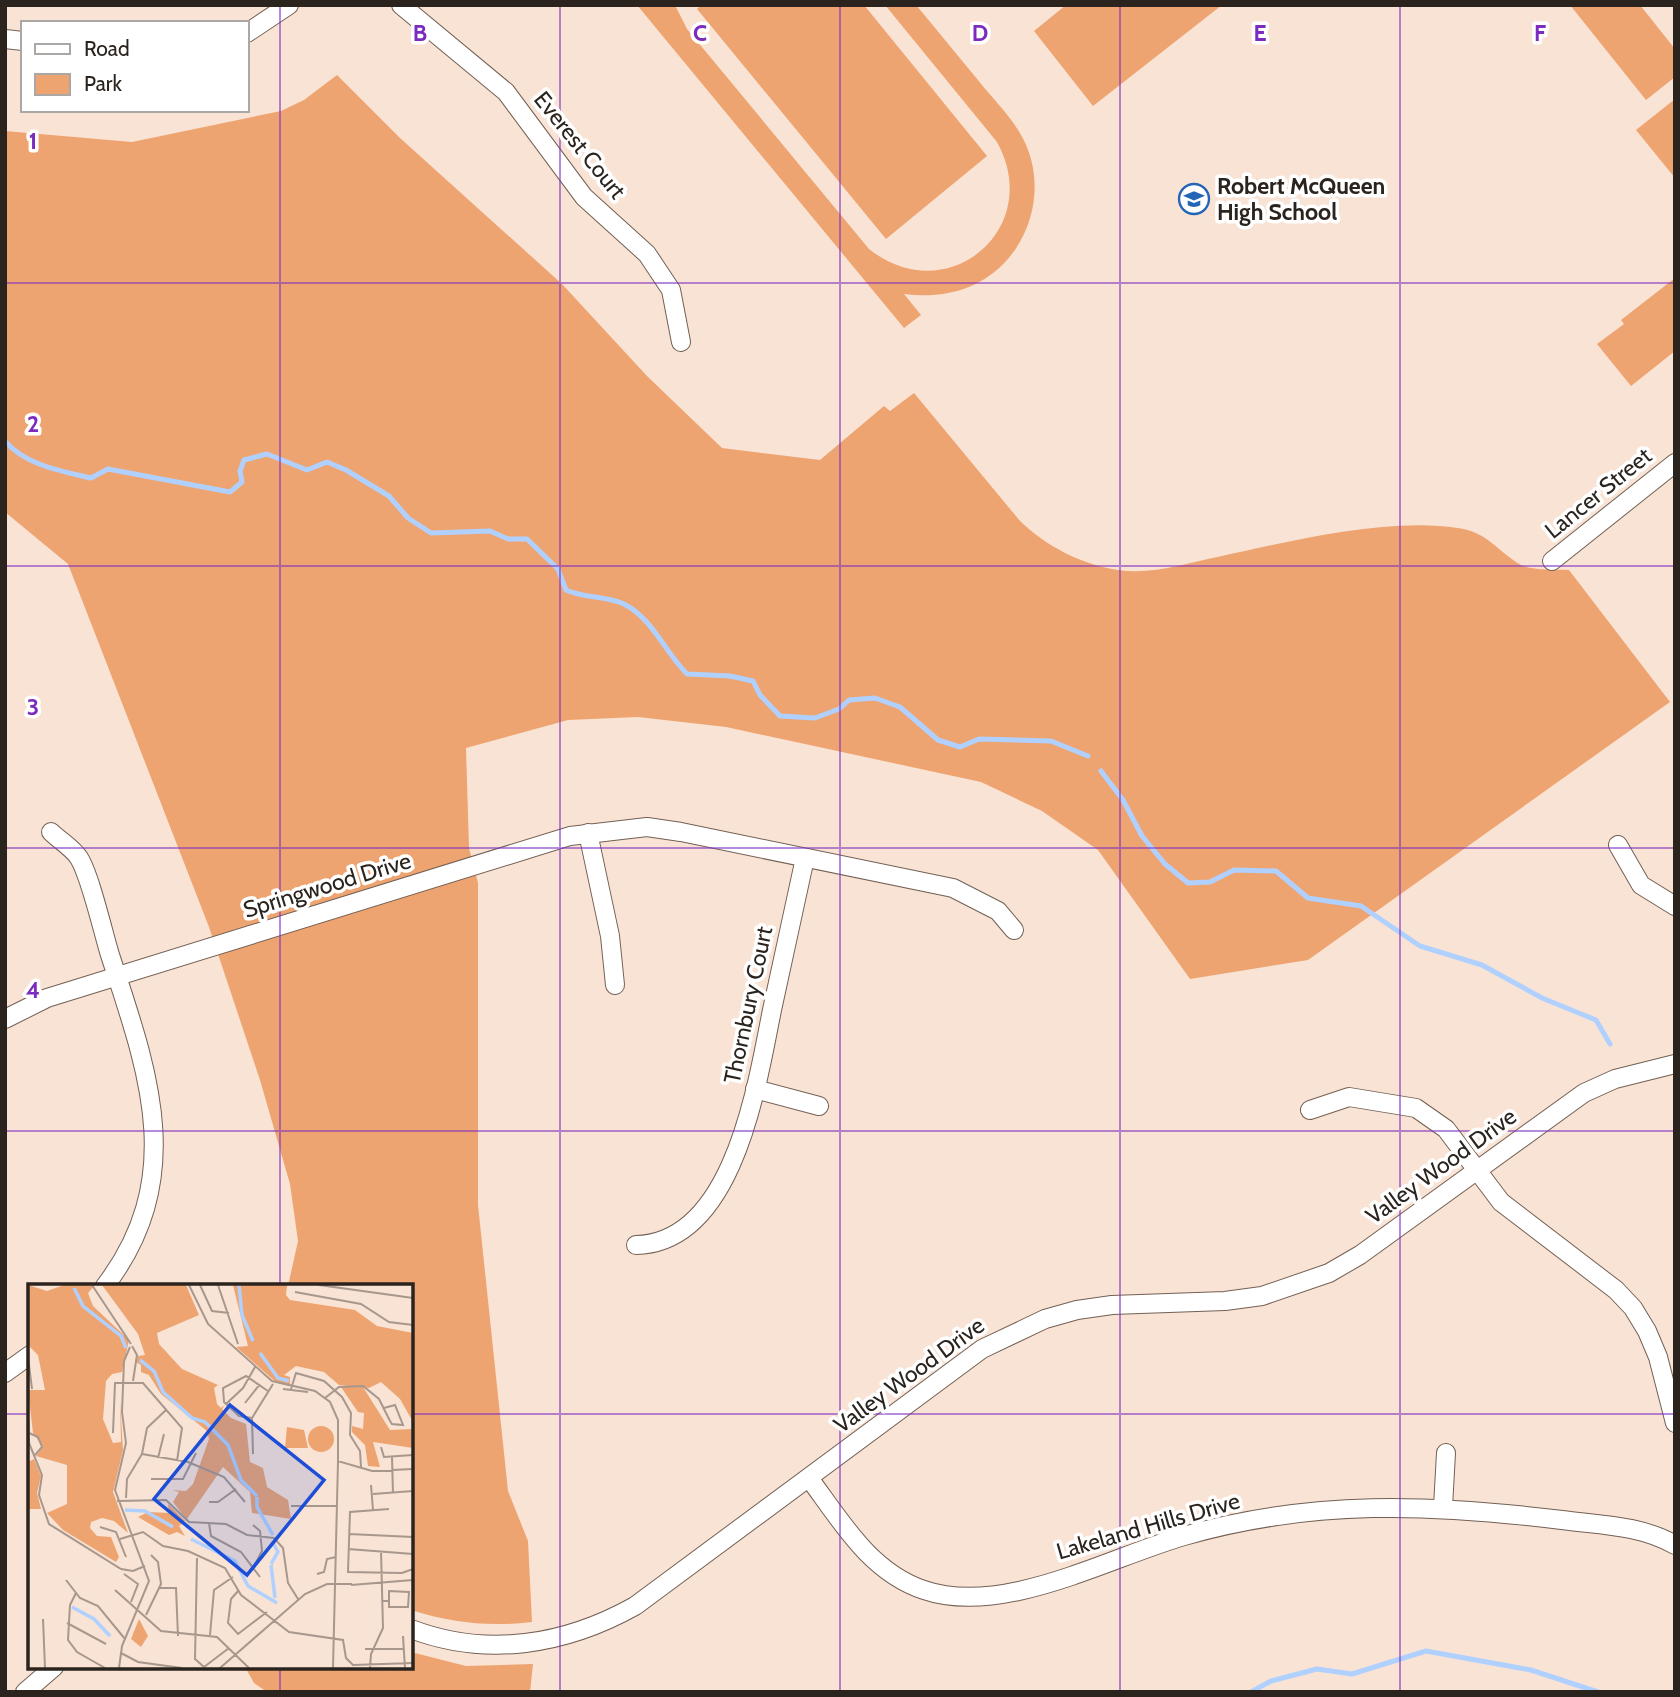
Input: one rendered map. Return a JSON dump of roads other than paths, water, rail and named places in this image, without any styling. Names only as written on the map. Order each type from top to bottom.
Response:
[{"type":"street","points":[[248,32],[289,5]]},
{"type":"street","name":"Everest Court","points":[[401,5],[506,92],[584,197],[647,254],[671,290],[681,342]]},
{"type":"street","name":"Lancer Street","points":[[1552,561],[1675,463]]},
{"type":"street","name":"Springwood Drive","points":[[5,1018],[47,998],[499,858],[589,833],[647,827],[805,858]]},
{"type":"street","points":[[51,832],[79,858],[150,1088],[155,1153],[143,1215],[131,1246],[106,1284]]},
{"type":"street","points":[[589,833],[610,936],[615,985]]},
{"type":"street","points":[[1618,845],[1641,885],[1675,906]]},
{"type":"street","points":[[805,858],[953,888],[998,911],[1014,930]]},
{"type":"street","name":"Thornbury Court","points":[[636,1245],[655,1245],[675,1237],[701,1211],[729,1169],[748,1121],[805,858]]},
{"type":"street","name":"Valley Wood Drive","points":[[413,1630],[451,1641],[481,1645],[517,1645],[579,1633],[635,1606],[982,1349],[1012,1332],[1077,1310],[1112,1305],[1225,1301],[1296,1286],[1360,1255],[1584,1093],[1615,1079],[1675,1064]]},
{"type":"street","points":[[755,1089],[820,1106]]},
{"type":"street","points":[[1310,1110],[1349,1097],[1416,1108],[1446,1129],[1501,1202],[1616,1290],[1633,1308],[1658,1357],[1675,1423]]},
{"type":"street","points":[[5,1373],[28,1356]]},
{"type":"street","points":[[1443,1507],[1446,1453]]},
{"type":"street","name":"Lakeland Hills Drive","points":[[808,1478],[862,1549],[882,1567],[923,1590],[971,1598],[1019,1591],[1184,1536],[1237,1523],[1346,1507],[1443,1507],[1621,1527],[1673,1539]]},
{"type":"street","points":[[25,1692],[52,1669]]},
{"type":"waterway","points":[[5,441],[33,461],[56,470],[91,478],[108,469],[230,492],[242,482],[240,471],[244,460],[267,454],[307,470],[327,462],[346,470],[389,496],[408,518],[431,533],[490,531],[508,539],[527,539],[558,569],[566,590],[624,604],[643,618],[687,674],[730,676],[753,681],[760,695],[780,716],[815,718],[839,709],[849,700],[875,698],[900,707],[938,740],[960,747],[979,739],[1051,741],[1088,756]]},
{"type":"waterway","points":[[1101,771],[1123,800],[1142,836],[1165,864],[1188,883],[1210,882],[1234,870],[1276,871],[1308,898],[1361,906],[1420,946],[1482,965],[1542,998],[1596,1020],[1610,1044]]},
{"type":"waterway","points":[[1251,1692],[1271,1681],[1317,1669],[1352,1674],[1426,1651],[1531,1670],[1598,1692]]},
{"type":"place","name":"Robert McQueen High School","points":[[1194,199]]}]
